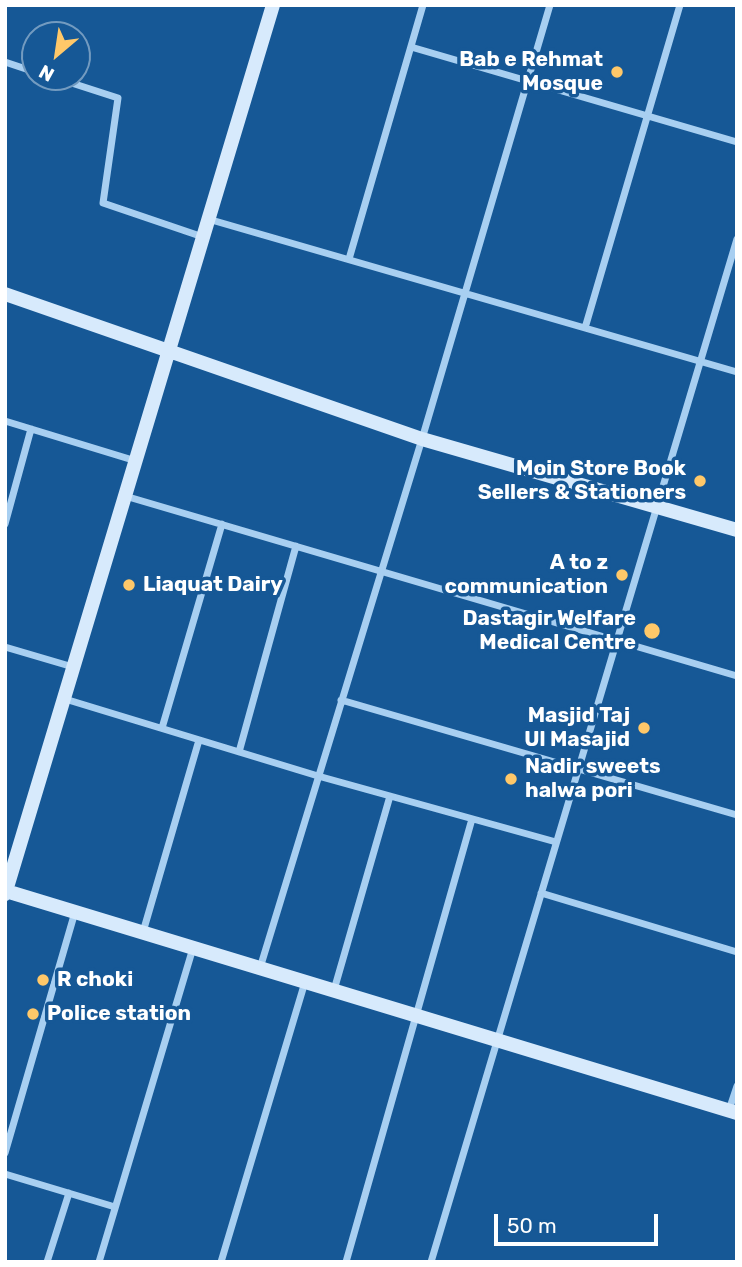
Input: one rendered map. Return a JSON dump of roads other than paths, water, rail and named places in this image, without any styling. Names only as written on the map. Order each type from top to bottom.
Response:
[{"type":"street","points":[[273,5],[6,892],[733,1112],[737,1086]]},
{"type":"street","points":[[349,260],[423,5]]},
{"type":"street","points":[[259,968],[422,439],[551,5]]},
{"type":"street","points":[[585,328],[680,5]]},
{"type":"street","points":[[411,47],[737,142]]},
{"type":"street","points":[[91,89],[118,97],[103,203],[203,237]]},
{"type":"street","points":[[208,219],[737,372]]},
{"type":"street","points":[[431,1262],[737,239]]},
{"type":"street","points":[[5,294],[422,439],[737,530]]},
{"type":"street","points":[[5,421],[135,461]]},
{"type":"street","points":[[5,524],[31,429]]},
{"type":"street","points":[[125,496],[737,676]]},
{"type":"street","points":[[162,728],[222,524]]},
{"type":"street","points":[[239,751],[296,546]]},
{"type":"street","points":[[5,647],[73,667]]},
{"type":"street","points":[[64,699],[318,776],[556,842]]},
{"type":"street","points":[[341,700],[737,815]]},
{"type":"street","points":[[143,933],[199,740]]},
{"type":"street","points":[[334,991],[390,796]]},
{"type":"street","points":[[346,1262],[472,819]]},
{"type":"street","points":[[541,893],[737,952]]},
{"type":"street","points":[[5,1153],[75,912]]},
{"type":"street","points":[[99,1262],[192,948]]},
{"type":"street","points":[[221,1262],[304,982]]},
{"type":"street","points":[[5,1174],[116,1207]]},
{"type":"street","points":[[47,1262],[69,1193]]},
{"type":"place","name":"Bab e Rehmat Mosque","points":[[617,72]]},
{"type":"place","name":"Moin Store Book Sellers & Stationers","points":[[700,481]]},
{"type":"place","name":"A to z communication","points":[[622,575]]},
{"type":"place","name":"Liaquat Dairy","points":[[129,585]]},
{"type":"place","name":"Dastagir Welfare Medical Centre","points":[[652,631]]},
{"type":"place","name":"Masjid Taj Ul Masajid","points":[[644,728]]},
{"type":"place","name":"Nadir sweets halwa pori","points":[[511,779]]},
{"type":"place","name":"R choki","points":[[43,980]]},
{"type":"place","name":"Police station","points":[[33,1014]]}]
